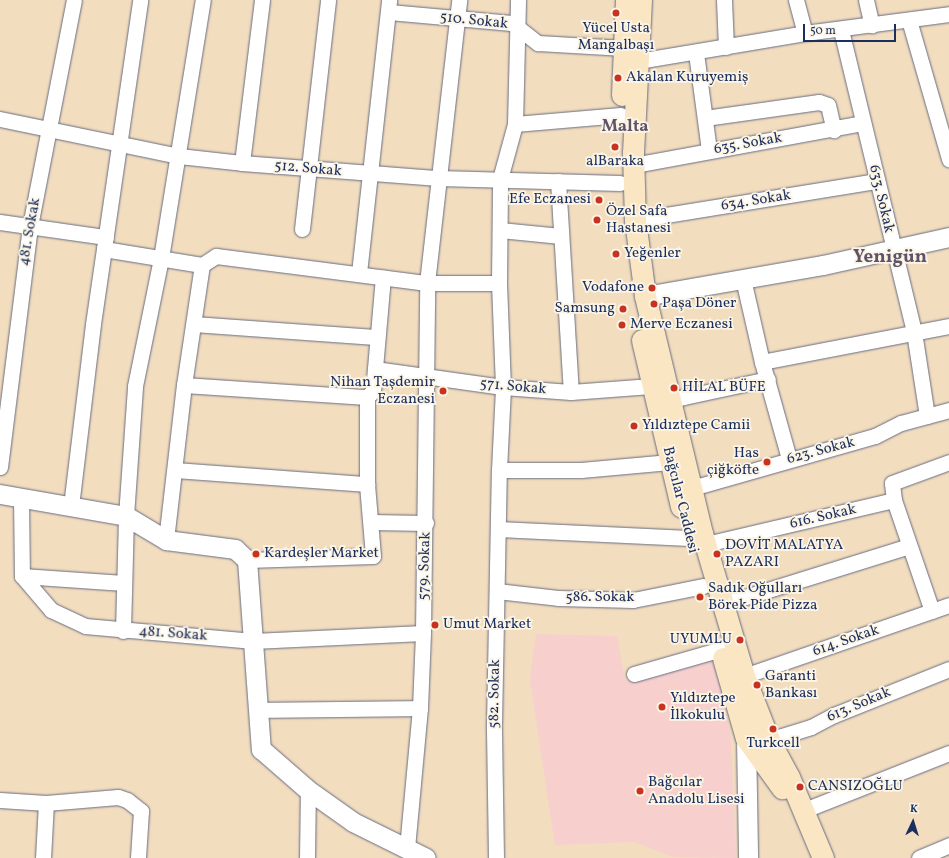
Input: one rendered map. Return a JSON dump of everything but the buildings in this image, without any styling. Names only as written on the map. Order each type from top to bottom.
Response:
[{"type":"main road","name":"Bağcılar Caddesi","points":[[626,0],[631,55],[635,220],[645,296],[692,488],[703,586],[746,738],[812,834]]},
{"type":"main road","name":"Bağcılar Caddesi","points":[[640,0],[621,115],[620,183],[621,214],[629,274],[651,386],[670,462],[698,541],[723,604],[744,676],[768,740],[789,777],[823,858]]},
{"type":"street","name":"481. Sokak","points":[[0,467],[30,226],[74,0]]},
{"type":"street","points":[[71,506],[105,243],[140,0]]},
{"type":"street","points":[[123,630],[126,516],[135,386],[161,258],[179,156],[203,0]]},
{"type":"street","points":[[242,163],[262,0]]},
{"type":"street","points":[[302,229],[328,0]]},
{"type":"street","name":"579. Sokak","points":[[407,848],[420,708],[423,633],[426,523],[427,283],[459,0]]},
{"type":"street","name":"582. Sokak","points":[[496,858],[494,724],[499,470],[503,387],[499,283],[500,180],[515,124],[518,0]]},
{"type":"street","points":[[724,0],[726,47]]},
{"type":"street","points":[[796,0],[805,33]]},
{"type":"street","points":[[866,0],[872,25]]},
{"type":"street","points":[[359,273],[389,6]]},
{"type":"street","name":"510. Sokak","points":[[389,6],[456,18],[512,23],[538,43],[631,55],[696,53],[805,33],[841,30],[949,14]]},
{"type":"street","points":[[909,20],[949,159]]},
{"type":"street","name":"633. Sokak","points":[[841,30],[914,332],[927,416]]},
{"type":"street","points":[[696,53],[709,151]]},
{"type":"street","points":[[705,118],[819,102],[828,105],[834,130]]},
{"type":"street","points":[[515,124],[621,115]]},
{"type":"street","name":"512. Sokak","points":[[0,119],[50,127],[119,144],[179,156],[242,163],[370,174],[438,178],[620,183]]},
{"type":"street","name":"635. Sokak","points":[[634,166],[709,151],[863,124]]},
{"type":"street","points":[[558,182],[571,392]]},
{"type":"street","name":"634. Sokak","points":[[635,220],[877,182]]},
{"type":"street","points":[[0,222],[30,226],[105,243],[161,258],[202,265],[216,256],[359,273],[427,283],[499,283]]},
{"type":"street","points":[[500,230],[561,236]]},
{"type":"street","points":[[645,296],[823,266],[949,237]]},
{"type":"street","points":[[166,540],[184,385],[202,265]]},
{"type":"street","points":[[247,560],[373,556],[367,484],[367,397],[372,391],[375,369],[376,337],[383,277]]},
{"type":"street","points":[[743,279],[762,362],[768,378],[789,459]]},
{"type":"street","points":[[194,324],[376,337]]},
{"type":"street","points":[[762,362],[949,326]]},
{"type":"street","name":"571. Sokak","points":[[375,369],[503,387],[571,392],[651,386]]},
{"type":"street","points":[[670,400],[768,378]]},
{"type":"street","points":[[184,385],[367,397]]},
{"type":"street","name":"623. Sokak","points":[[692,488],[789,459],[875,436],[901,423],[949,410]]},
{"type":"street","points":[[499,470],[581,470],[670,462]]},
{"type":"street","points":[[932,611],[894,500],[892,483],[949,462]]},
{"type":"street","points":[[174,470],[367,484]]},
{"type":"street","points":[[0,494],[126,516],[166,540],[235,549],[247,560],[261,749],[308,790],[353,822],[426,858]]},
{"type":"street","points":[[21,497],[22,576],[124,583]]},
{"type":"street","name":"616. Sokak","points":[[498,530],[698,541],[894,500]]},
{"type":"street","points":[[371,522],[426,523]]},
{"type":"street","points":[[723,604],[909,546]]},
{"type":"street","name":"481. Sokak","points":[[22,576],[51,610],[85,626],[253,641],[423,633]]},
{"type":"street","name":"586. Sokak","points":[[497,591],[558,598],[633,600],[703,586]]},
{"type":"street","name":"614. Sokak","points":[[744,676],[949,605]]},
{"type":"street","points":[[634,674],[721,649]]},
{"type":"street","name":"613. Sokak","points":[[768,740],[811,726],[834,715],[949,669]]},
{"type":"street","points":[[259,710],[420,708]]},
{"type":"street","points":[[746,738],[748,858]]},
{"type":"street","points":[[802,811],[949,753]]},
{"type":"street","points":[[307,858],[308,790]]},
{"type":"street","points":[[0,800],[46,803],[118,797],[134,804],[141,811],[138,858]]},
{"type":"street","points":[[43,858],[46,803]]},
{"type":"street","points":[[919,858],[949,845]]},
{"type":"shaded area","points":[[536,634],[617,636],[625,680],[716,655],[731,739],[736,858],[673,857],[634,842],[555,845],[530,681]]},
{"type":"place","name":"Yücel Usta Mangalbaşı","points":[[616,13]]},
{"type":"place","name":"Akalan Kuruyemiş","points":[[618,78]]},
{"type":"place","name":"alBaraka","points":[[615,147]]},
{"type":"place","name":"Efe Eczanesi","points":[[599,200]]},
{"type":"place","name":"Özel Safa Hastanesi","points":[[597,220]]},
{"type":"place","name":"Yeğenler","points":[[616,254]]},
{"type":"place","name":"Vodafone","points":[[652,288]]},
{"type":"place","name":"Paşa Döner","points":[[654,304]]},
{"type":"place","name":"Samsung","points":[[623,309]]},
{"type":"place","name":"Merve Eczanesi","points":[[622,325]]},
{"type":"place","name":"HİLAL BÜFE","points":[[674,388]]},
{"type":"place","name":"Nihan Taşdemir Eczanesi","points":[[443,391]]},
{"type":"place","name":"Yıldıztepe Camii","points":[[634,426]]},
{"type":"place","name":"Has çiğköfte","points":[[767,462]]},
{"type":"place","name":"Kardeşler Market","points":[[256,554]]},
{"type":"place","name":"DOVİT MALATYA PAZARI","points":[[717,554]]},
{"type":"place","name":"Sadık Oğulları Börek Pide Pizza","points":[[700,597]]},
{"type":"place","name":"Umut Market","points":[[435,625]]},
{"type":"place","name":"UYUMLU","points":[[740,640]]},
{"type":"place","name":"Garanti Bankası","points":[[757,685]]},
{"type":"place","name":"Yıldıztepe İlkokulu","points":[[662,707]]},
{"type":"place","name":"Turkcell","points":[[773,729]]},
{"type":"place","name":"CANSIZOĞLU","points":[[800,787]]},
{"type":"place","name":"Bağcılar Anadolu Lisesi","points":[[640,791]]},
{"type":"district","name":"Malta","points":[[625,127]]},
{"type":"district","name":"Yenigün","points":[[890,258]]}]
